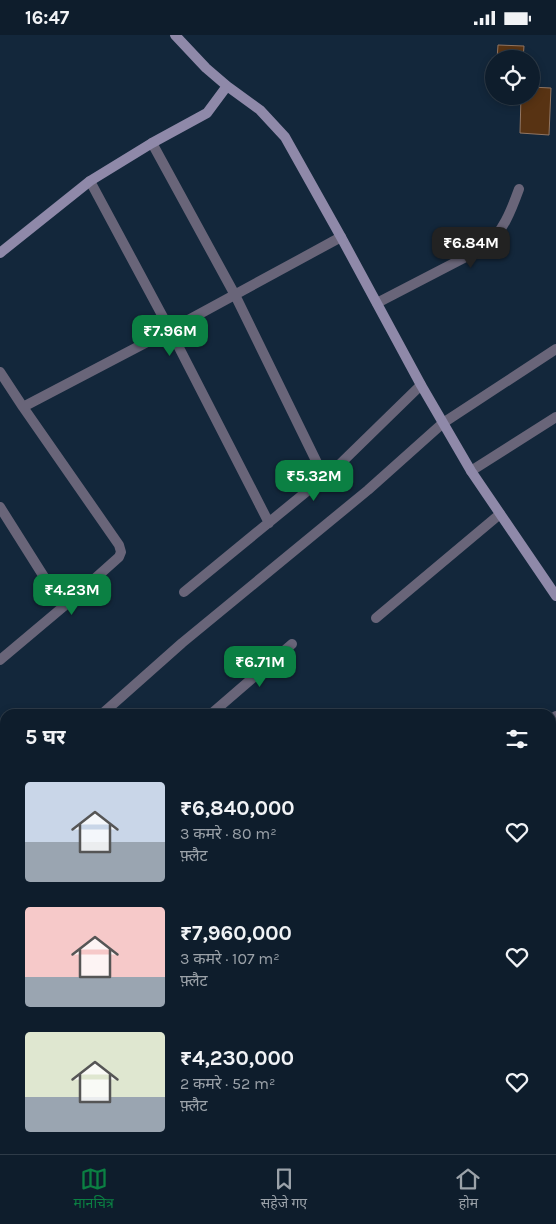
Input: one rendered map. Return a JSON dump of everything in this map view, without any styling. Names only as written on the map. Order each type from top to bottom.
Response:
[{"type":"street","points":[[175,35],[206,68],[260,110],[284,137],[341,237],[421,385],[471,471],[556,596]]},
{"type":"street","points":[[0,253],[90,181],[152,143],[207,113],[227,86]]},
{"type":"street","points":[[152,143],[235,295],[324,477]]},
{"type":"street","points":[[90,181],[170,330],[269,523]]},
{"type":"street","points":[[377,303],[485,247],[501,230],[511,211],[519,189]]},
{"type":"street","points":[[23,407],[341,237]]},
{"type":"street","points":[[108,709],[182,643],[368,491],[443,423],[556,349]]},
{"type":"street","points":[[0,372],[121,549],[119,557],[0,661]]},
{"type":"street","points":[[184,592],[340,465],[421,385]]},
{"type":"street","points":[[471,471],[556,417]]},
{"type":"street","points":[[0,507],[63,607]]},
{"type":"street","points":[[376,618],[500,514]]},
{"type":"street","points":[[217,709],[292,644]]},
{"type":"building","points":[[498,45],[524,46],[524,50],[498,50]]},
{"type":"building","points":[[540,87],[551,88],[549,135],[520,133],[521,105],[540,105]]}]
